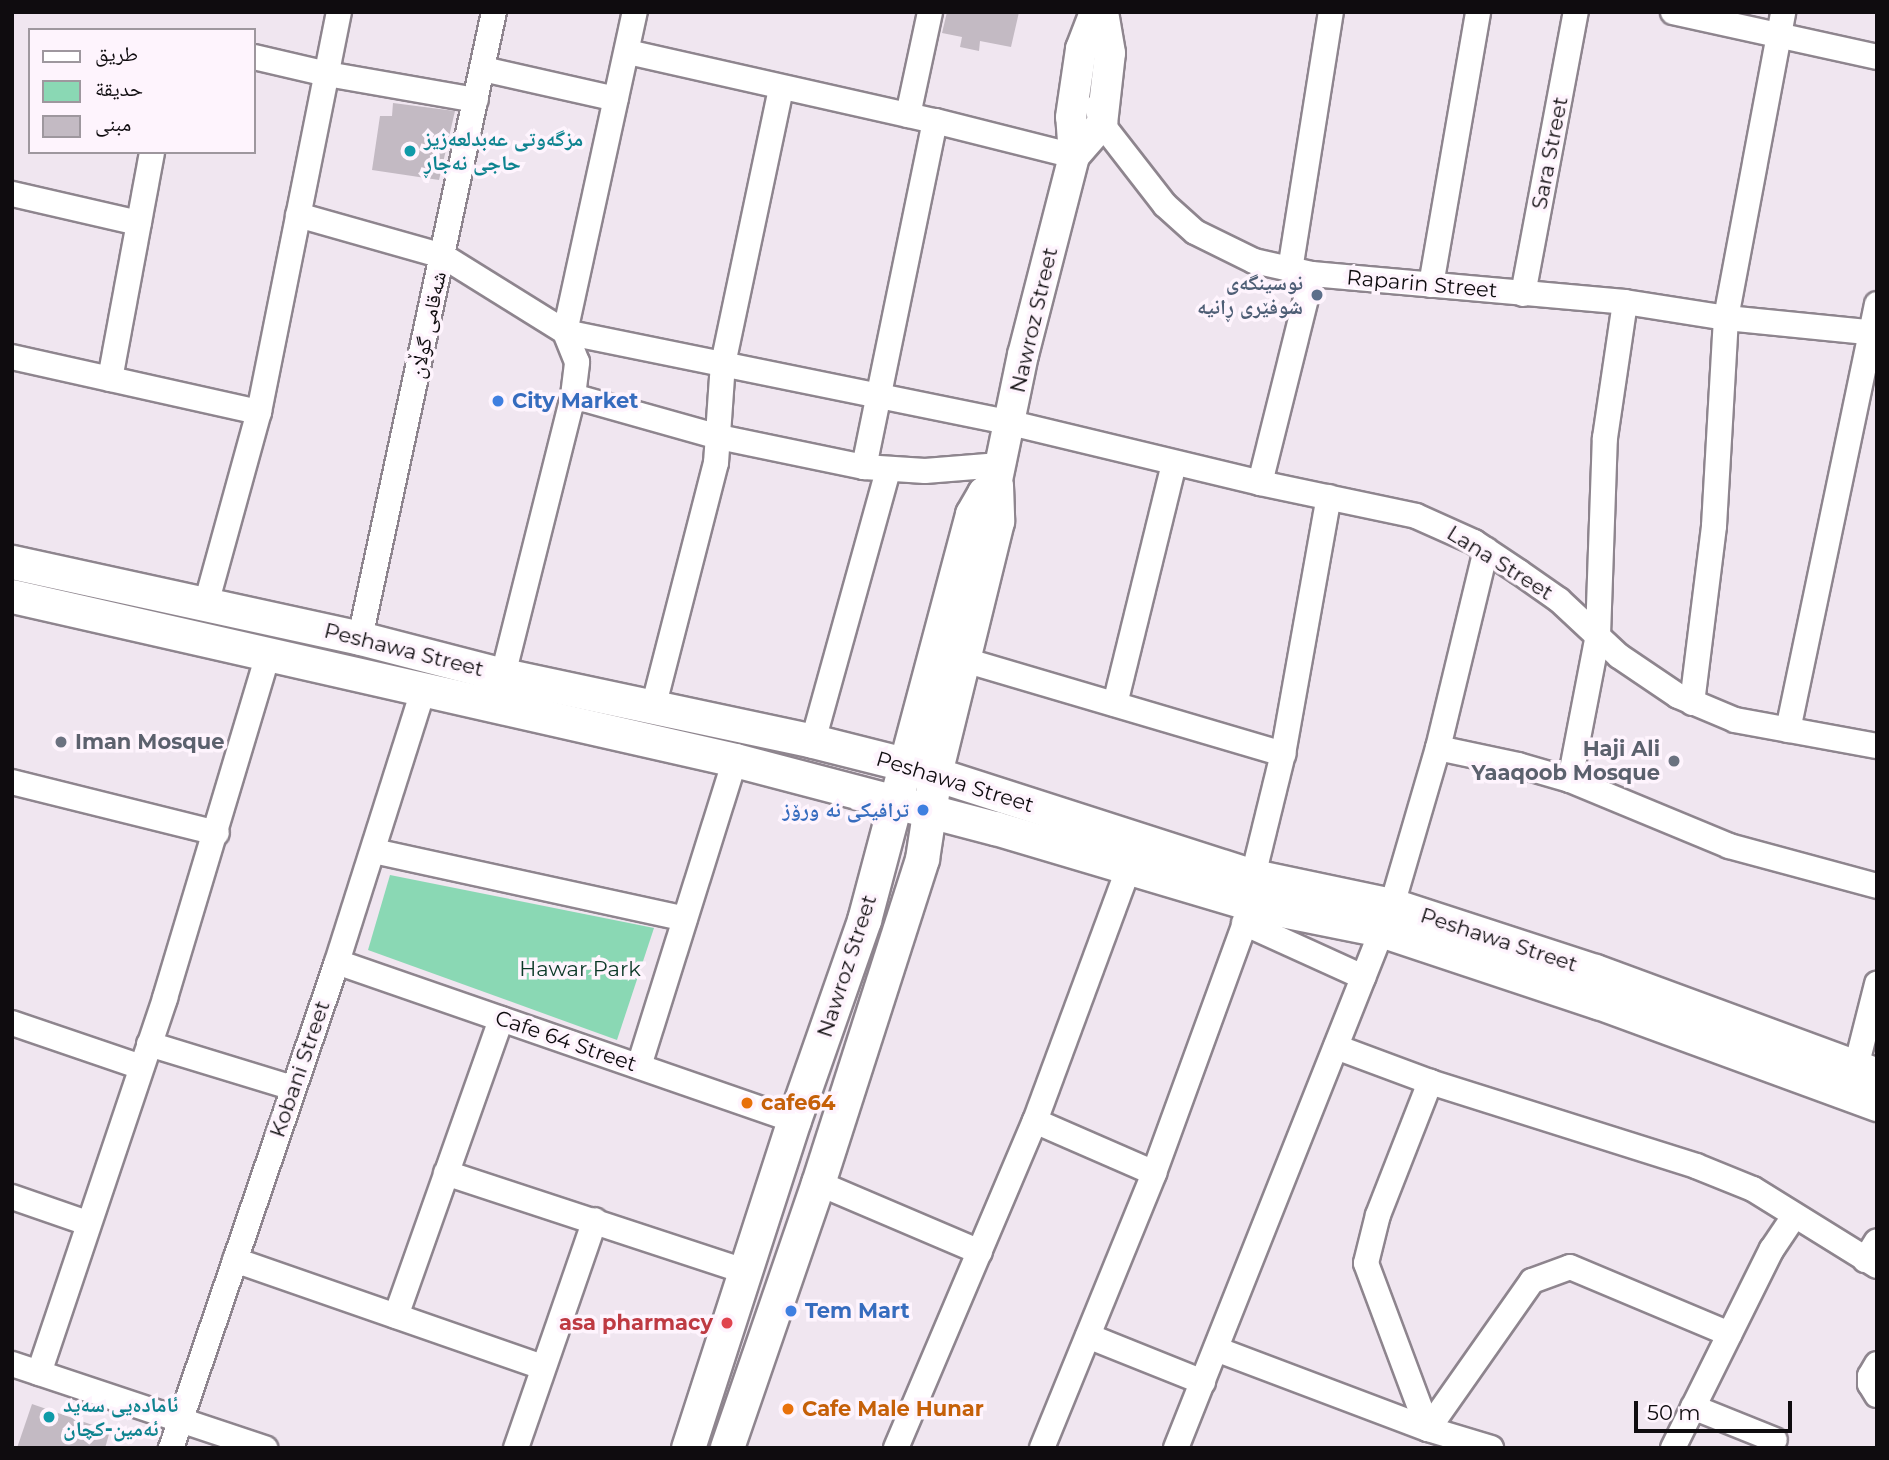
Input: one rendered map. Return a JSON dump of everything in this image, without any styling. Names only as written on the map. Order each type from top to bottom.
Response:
[{"type":"main road","name":"Nawroz Street","points":[[688,1448],[794,1120],[864,920],[897,803],[919,769],[964,660],[997,521],[998,475]]},
{"type":"main road","name":"Nawroz Street","points":[[727,1448],[818,1182],[908,905],[930,811],[919,769],[972,514],[998,475]]},
{"type":"main road","name":"Peshawa Street","points":[[12,562],[360,638],[503,675],[813,741],[919,769],[1250,901]]},
{"type":"main road","points":[[123,621],[131,587]]},
{"type":"main road","name":"Peshawa Street","points":[[12,596],[735,760],[930,811],[1128,870],[1250,901],[1387,918],[1595,971],[1866,1071]]},
{"type":"main road","name":"Peshawa Street","points":[[1387,918],[1598,1002],[1877,1104]]},
{"type":"street","points":[[206,604],[259,412],[339,12]]},
{"type":"street","name":"شەقامی گوڵان","points":[[360,638],[494,12]]},
{"type":"street","points":[[503,675],[573,396],[577,362],[565,332],[635,12]]},
{"type":"street","points":[[908,115],[930,12]]},
{"type":"street","name":"Nawroz Street","points":[[998,475],[1011,423],[1023,355],[1074,156],[1071,117],[1081,48],[1095,12]]},
{"type":"street","points":[[1102,124],[1110,53],[1103,12]]},
{"type":"street","points":[[1260,483],[1301,272],[1331,12]]},
{"type":"street","points":[[1431,285],[1478,12]]},
{"type":"street","name":"Sara Street","points":[[1523,294],[1576,12]]},
{"type":"street","points":[[1673,12],[1781,24],[1877,57]]},
{"type":"street","points":[[1692,703],[1714,526],[1726,318],[1781,24]]},
{"type":"street","name":"Raparin Street","points":[[1081,48],[1102,124],[1138,175],[1165,205],[1195,232],[1254,261],[1301,272],[1625,302],[1726,318],[1873,333]]},
{"type":"street","points":[[628,52],[934,121],[1074,156]]},
{"type":"street","points":[[256,57],[327,74],[476,100]]},
{"type":"street","points":[[483,69],[616,99]]},
{"type":"street","points":[[653,708],[716,463],[723,364],[781,88]]},
{"type":"street","points":[[813,741],[876,469],[877,394],[934,121]]},
{"type":"street","name":"Nawroz Street","points":[[1074,156],[1102,124]]},
{"type":"street","points":[[110,379],[152,154]]},
{"type":"street","points":[[12,194],[139,223]]},
{"type":"street","points":[[298,215],[443,256],[565,332]]},
{"type":"street","points":[[1570,780],[1598,635],[1605,438],[1625,302]]},
{"type":"street","points":[[1788,730],[1877,304]]},
{"type":"street","name":"Lana Street","points":[[565,332],[877,394],[1011,423],[1174,464],[1416,516],[1445,527],[1486,550],[1559,600],[1619,656],[1692,703],[1735,720],[1877,746]]},
{"type":"street","points":[[12,357],[259,412]]},
{"type":"street","points":[[573,396],[719,438],[876,469],[947,470],[998,475]]},
{"type":"street","points":[[1115,704],[1174,464]]},
{"type":"street","points":[[1042,1448],[1154,1173],[1250,901],[1283,754],[1329,496]]},
{"type":"street","points":[[1176,1448],[1387,918],[1438,748],[1486,550]]},
{"type":"street","points":[[39,1373],[217,833],[268,654]]},
{"type":"street","points":[[964,660],[1283,754]]},
{"type":"street","name":"Kobani Street","points":[[171,1448],[374,851],[424,688]]},
{"type":"street","points":[[1438,748],[1518,765],[1570,780],[1729,846],[1877,886]]},
{"type":"street","points":[[639,1066],[735,760]]},
{"type":"street","points":[[14,787],[217,833]]},
{"type":"street","points":[[374,851],[685,919]]},
{"type":"street","points":[[896,1448],[1035,1121],[1128,870]]},
{"type":"street","points":[[1250,901],[1363,977]]},
{"type":"street","name":"Cafe 64 Street","points":[[337,962],[794,1120]]},
{"type":"street","points":[[1866,1071],[1877,985]]},
{"type":"street","points":[[396,1316],[501,1019]]},
{"type":"street","points":[[12,1023],[293,1088]]},
{"type":"street","points":[[1336,1047],[1430,1082],[1696,1166],[1753,1189],[1794,1216],[1873,1256]]},
{"type":"street","points":[[1428,1429],[1366,1263],[1378,1215],[1430,1082]]},
{"type":"street","points":[[1035,1121],[1154,1173]]},
{"type":"street","points":[[446,1173],[747,1272]]},
{"type":"street","points":[[818,1182],[980,1252]]},
{"type":"street","points":[[12,1197],[87,1223]]},
{"type":"street","points":[[1673,1448],[1772,1249],[1794,1216]]},
{"type":"street","points":[[516,1448],[595,1220]]},
{"type":"street","points":[[235,1261],[543,1367]]},
{"type":"street","points":[[1428,1429],[1532,1281],[1570,1267],[1729,1334]]},
{"type":"street","points":[[1088,1336],[1203,1382]]},
{"type":"street","points":[[1216,1349],[1428,1429],[1491,1448]]},
{"type":"street","points":[[12,1364],[265,1448]]},
{"type":"street","points":[[1877,1364],[1870,1376],[1870,1384],[1877,1395]]},
{"type":"street","points":[[1693,1407],[1775,1440]]},
{"type":"green space","name":"Hawar Park","points":[[390,875],[654,928],[617,1040],[368,950]]},
{"type":"building","points":[[947,12],[1019,12],[1011,47],[980,41],[979,51],[960,47],[962,37],[942,33]]},
{"type":"building","name":"مزگەوتی عەبدلعەزیز حاجی نەجاڕ","points":[[393,103],[455,111],[439,180],[372,170],[380,116],[392,116]]},
{"type":"building","name":"ئامادەیی سەید ئەمین-کچان","points":[[32,1404],[110,1431],[105,1448],[17,1448]]},
{"type":"place","name":"مزگەوتی عەبدلعەزیز حاجی نەجاڕ","points":[[410,151]]},
{"type":"place","name":"نوسینگەی شوفێری ڕانیە","points":[[1317,295]]},
{"type":"place","name":"City Market","points":[[498,401]]},
{"type":"place","name":"Iman Mosque","points":[[61,742]]},
{"type":"place","name":"Haji Ali Yaaqoob Mosque","points":[[1674,761]]},
{"type":"place","name":"ترافیکی نه ورۆز","points":[[923,810]]},
{"type":"place","name":"cafe64","points":[[747,1103]]},
{"type":"place","name":"Tem Mart","points":[[791,1311]]},
{"type":"place","name":"asa pharmacy","points":[[727,1323]]},
{"type":"place","name":"Cafe Male Hunar","points":[[788,1409]]},
{"type":"place","name":"ئامادەیی سەید ئەمین-کچان","points":[[49,1417]]}]
